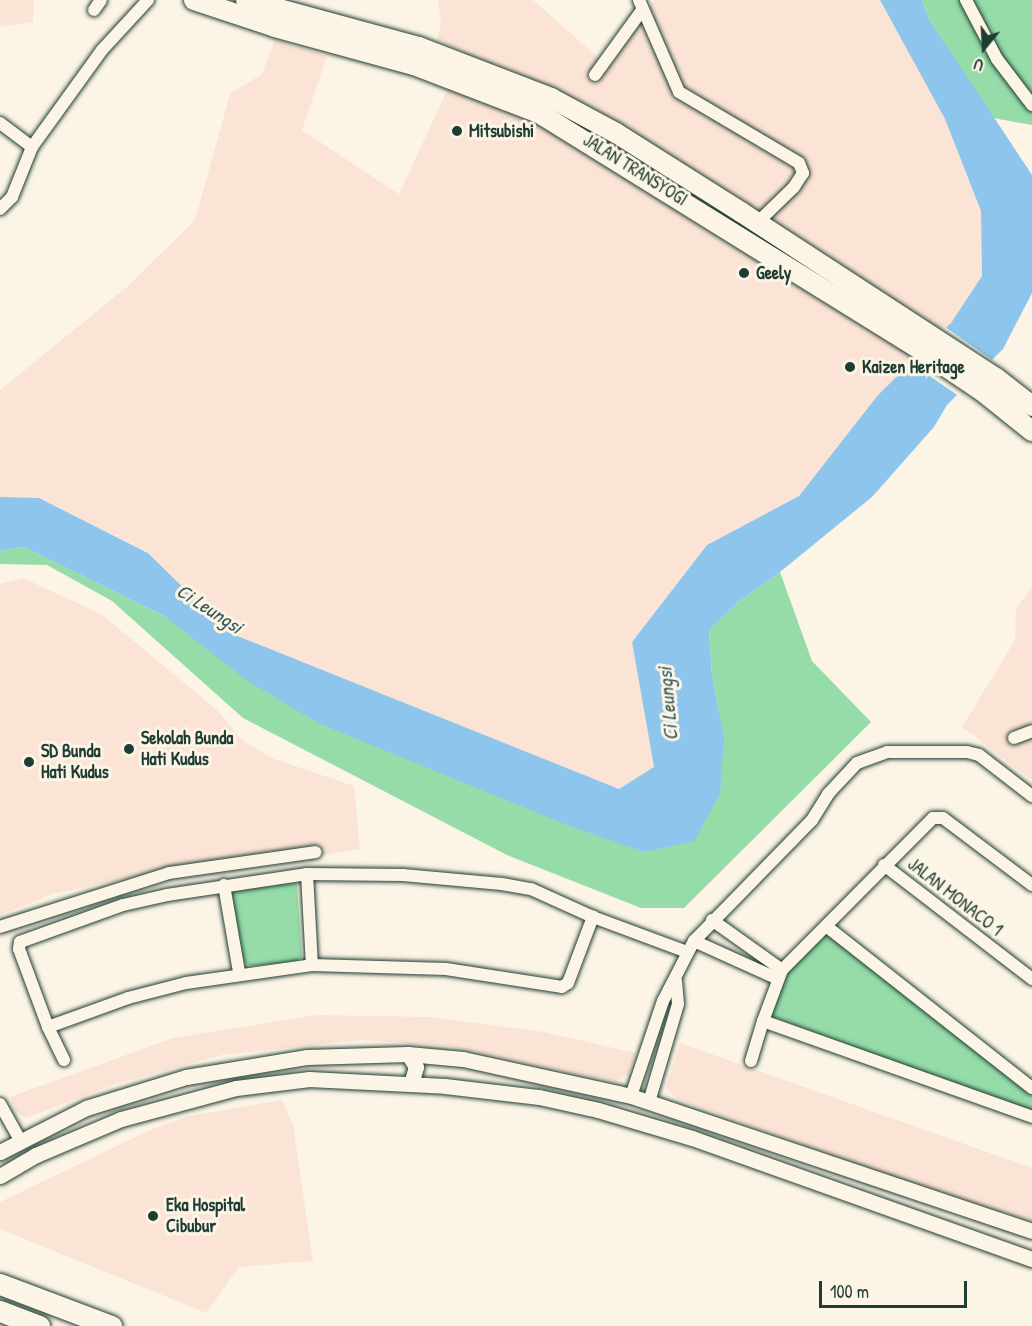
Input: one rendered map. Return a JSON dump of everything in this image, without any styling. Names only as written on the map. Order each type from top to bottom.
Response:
[{"type":"highway","name":"JALAN TRANSYOGI","points":[[194,0],[419,47],[551,98],[616,133],[757,223],[921,339],[989,384],[1032,406]]},
{"type":"highway","name":"JALAN TRANSYOGI","points":[[246,0],[291,22],[414,65],[539,113],[921,339]]},
{"type":"highway","name":"JALAN TRANSYOGI","points":[[989,384],[1032,431]]},
{"type":"highway","points":[[0,1284],[111,1326]]},
{"type":"highway","points":[[0,1311],[39,1326]]},
{"type":"street","points":[[0,209],[12,197],[32,147],[102,50],[148,0]]},
{"type":"street","points":[[966,0],[997,59],[1032,105]]},
{"type":"street","points":[[595,75],[641,5]]},
{"type":"street","points":[[641,5],[679,92],[799,163],[803,173],[794,187],[757,223]]},
{"type":"street","points":[[0,123],[32,147]]},
{"type":"street","points":[[1014,738],[1032,731]]},
{"type":"street","points":[[631,1096],[663,1001],[676,981],[690,946],[712,920],[812,820],[828,794],[857,763],[873,755],[887,752],[979,755],[1032,796]]},
{"type":"street","points":[[751,1061],[779,974],[884,865],[938,817],[1032,885]]},
{"type":"street","points":[[0,927],[169,873],[316,852]]},
{"type":"street","name":"JALAN MONACO 1","points":[[884,865],[1032,979]]},
{"type":"street","points":[[64,1060],[48,1027],[19,949],[20,942],[123,904],[224,885],[307,874],[403,874],[520,886],[593,917],[779,974]]},
{"type":"street","points":[[307,874],[312,965]]},
{"type":"street","points":[[224,885],[239,972]]},
{"type":"street","points":[[48,1027],[128,998],[239,972],[312,965],[424,968],[562,987],[569,981],[593,917]]},
{"type":"street","points":[[712,920],[779,974]]},
{"type":"street","points":[[826,926],[1032,1088]]},
{"type":"street","points":[[649,1102],[678,1004],[676,981]]},
{"type":"street","points":[[763,1021],[900,1073],[1032,1117]]},
{"type":"street","points":[[651,1036],[668,1041]]},
{"type":"street","points":[[0,1152],[86,1108],[186,1077],[308,1057],[408,1054],[446,1057],[631,1096],[1030,1231]]},
{"type":"street","points":[[408,1054],[416,1067],[411,1083]]},
{"type":"street","points":[[445,1086],[435,1071],[446,1057]]},
{"type":"street","points":[[0,1176],[36,1155],[121,1119],[236,1088],[309,1079],[411,1083],[539,1097],[598,1110],[692,1138],[1027,1257]]},
{"type":"street","points":[[0,1104],[20,1140]]},
{"type":"shaded area","points":[[0,0],[34,0],[33,22],[0,27]]},
{"type":"shaded area","points":[[438,0],[533,0],[601,60],[655,0],[882,0],[945,119],[981,211],[982,276],[951,323],[878,395],[799,496],[707,545],[632,642],[654,768],[619,789],[230,633],[148,552],[39,498],[0,497],[0,390],[128,286],[195,220],[230,94],[262,74],[275,40],[327,56],[302,130],[399,194],[465,52],[437,40],[441,23]]},
{"type":"shaded area","name":"Sekolah Bunda Hati Kudus","points":[[23,578],[101,614],[216,709],[242,740],[274,759],[354,786],[360,849],[311,857],[187,865],[53,894],[0,915],[0,584]]},
{"type":"shaded area","points":[[1032,587],[1032,780],[962,727],[1015,640],[1016,608]]},
{"type":"shaded area","points":[[316,1015],[430,1017],[544,1032],[636,1053],[629,1073],[615,1082],[449,1046],[361,1040],[222,1055],[115,1084],[26,1118],[15,1111],[10,1097],[173,1038]]},
{"type":"shaded area","points":[[680,1043],[1032,1168],[1032,1221],[913,1184],[677,1099],[666,1088]]},
{"type":"shaded area","name":"Eka Hospital Cibubur","points":[[282,1100],[293,1125],[313,1261],[239,1267],[206,1313],[0,1229],[0,1202],[148,1131],[188,1116]]},
{"type":"green space","points":[[922,0],[1032,0],[1032,125],[993,118],[930,21]]},
{"type":"green space","points":[[24,547],[166,617],[482,789],[644,852],[719,711],[712,675],[709,630],[738,602],[780,572],[812,661],[871,722],[684,908],[641,908],[507,855],[243,718],[112,601],[47,565],[0,564],[0,551]]},
{"type":"green space","points":[[291,880],[297,885],[302,956],[297,961],[251,966],[243,963],[229,896],[231,889]]},
{"type":"green space","points":[[826,931],[1032,1089],[1032,1113],[770,1016],[777,981]]},
{"type":"water","name":"Ci Leungsi","points":[[880,0],[922,0],[930,21],[1032,175],[1032,293],[1003,349],[947,405],[934,427],[872,497],[780,572],[738,602],[709,630],[712,675],[724,738],[720,794],[694,841],[644,852],[567,825],[318,723],[245,679],[166,617],[24,547],[0,551],[0,497],[39,498],[148,553],[230,633],[619,789],[654,767],[632,642],[707,545],[799,496],[878,395],[951,323],[982,276],[981,211],[945,119]]},
{"type":"pier","points":[[944,326],[995,362],[978,378],[927,342]]},
{"type":"pier","points":[[925,344],[976,380],[960,397],[908,361]]},
{"type":"place","name":"Mitsubishi","points":[[457,131]]},
{"type":"place","name":"Geely","points":[[744,273]]},
{"type":"place","name":"Kaizen Heritage","points":[[850,367]]},
{"type":"place","name":"Sekolah Bunda Hati Kudus","points":[[129,749]]},
{"type":"place","name":"SD Bunda Hati Kudus","points":[[29,762]]},
{"type":"place","name":"Eka Hospital Cibubur","points":[[153,1216]]}]
